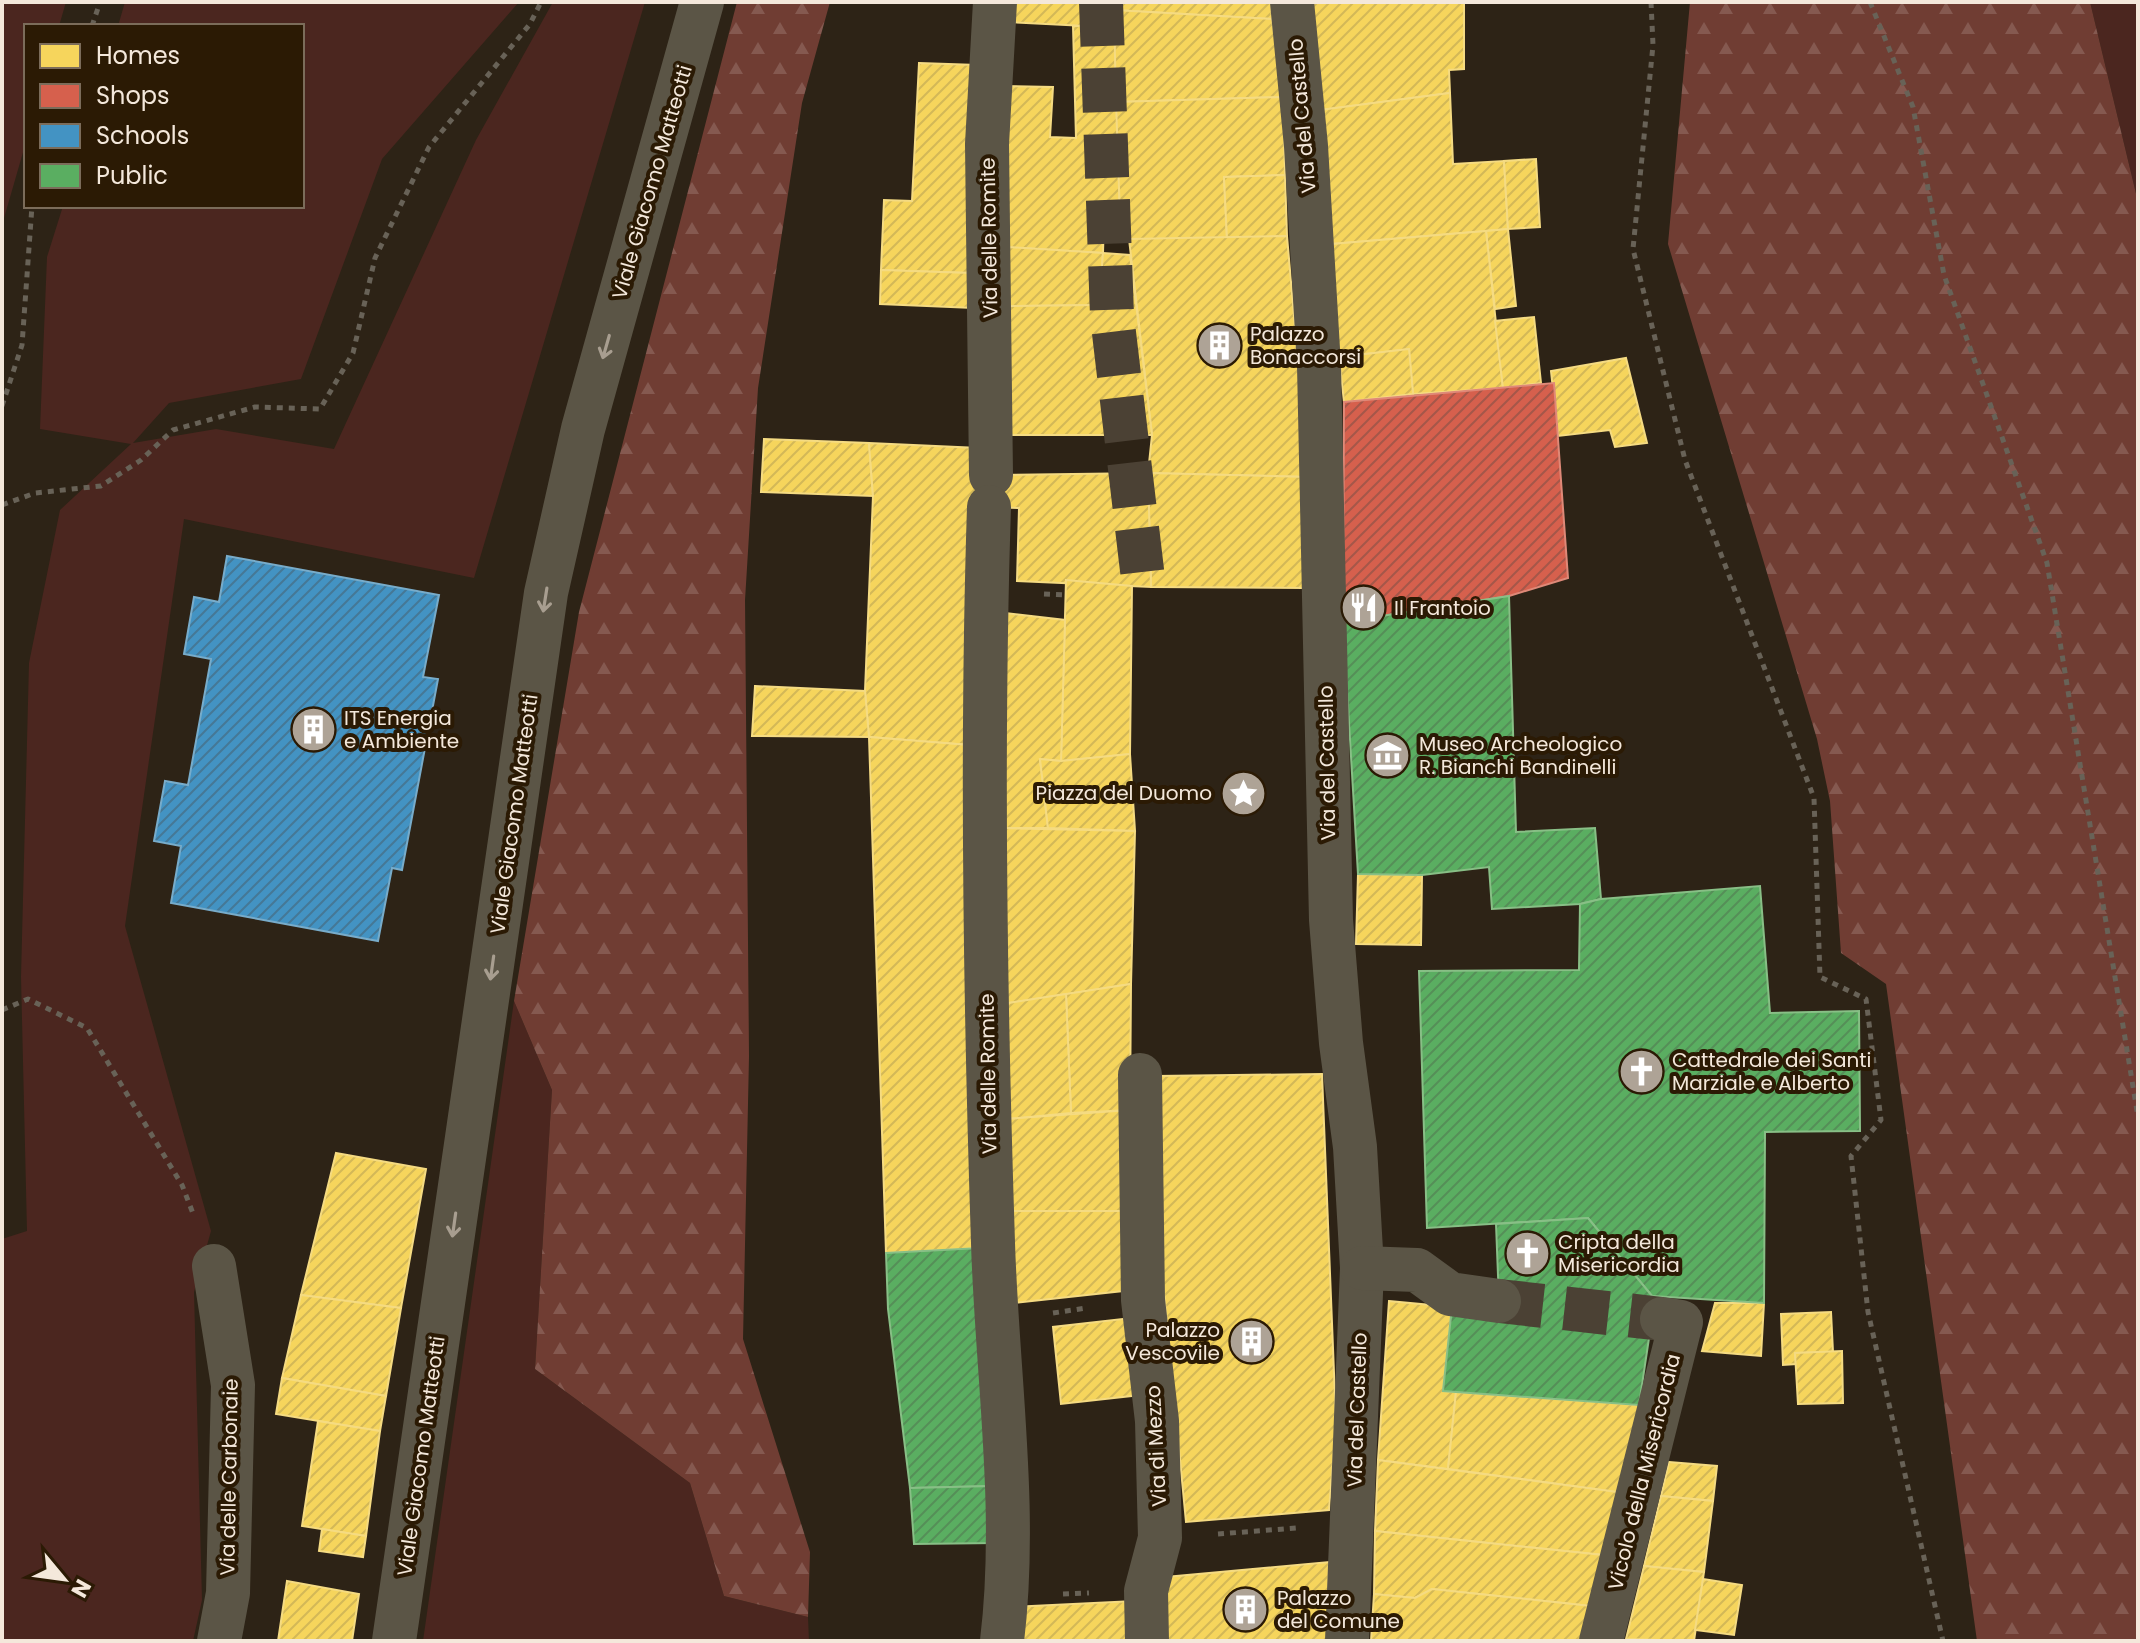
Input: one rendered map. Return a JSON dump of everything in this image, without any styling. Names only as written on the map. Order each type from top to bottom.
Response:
[{"type":"street","name":"Viale Giacomo Matteotti","points":[[394,1641],[546,593],[583,429],[702,2]]},
{"type":"street","name":"Via delle Romite","points":[[995,2],[987,144],[990,491],[985,759],[986,1033],[1007,1597],[1002,1641]]},
{"type":"street","name":"Via del Castello","points":[[1292,2],[1306,146],[1319,366],[1331,920],[1341,1043],[1355,1147],[1362,1268],[1347,1641]]},
{"type":"street","name":"Via di Mezzo","points":[[1140,1075],[1143,1300],[1157,1421],[1160,1538],[1146,1591],[1147,1641]]},
{"type":"street","name":"Via delle Carbonaie","points":[[214,1266],[233,1385],[228,1593],[219,1641]]},
{"type":"street","points":[[1362,1268],[1417,1270],[1450,1294],[1499,1301]]},
{"type":"street","name":"Vicolo della Misericordia","points":[[1601,1641],[1681,1322],[1662,1319]]},
{"type":"path","points":[[93,24],[100,2]]},
{"type":"path","points":[[2,505],[35,493],[101,486],[141,460],[173,430],[255,407],[320,409],[353,353],[375,258],[429,147],[530,24],[541,2]]},
{"type":"path","points":[[1651,2],[1653,45],[1633,249],[1685,460],[1814,798],[1820,977],[1866,999],[1881,1120],[1851,1156],[1868,1312],[1943,1641]]},
{"type":"path","points":[[1870,2],[1913,107],[1944,275],[2047,563],[2138,1117]]},
{"type":"path","points":[[2,406],[22,345],[32,208]]},
{"type":"path","points":[[2,1010],[28,999],[87,1028],[182,1185],[214,1266]]},
{"type":"path","points":[[996,1322],[1143,1300]]},
{"type":"path","points":[[1160,1538],[1353,1524]]},
{"type":"path","points":[[1007,1597],[1146,1591]]},
{"type":"shaded area","points":[[2,2],[66,2],[60,24],[24,24],[24,149],[2,225]]},
{"type":"shaded area","points":[[125,2],[519,2],[382,159],[301,379],[169,403],[133,443],[216,429],[334,449],[476,140],[553,2],[645,2],[474,578],[184,519],[125,926],[211,1231],[194,1292],[202,1600],[193,1641],[2,1641],[2,1239],[27,1231],[21,977],[29,663],[60,510],[131,444],[40,429],[47,257],[62,208],[304,208],[304,24],[119,24]]},
{"type":"shaded area","points":[[2090,2],[2138,2],[2138,202]]},
{"type":"shaded area","points":[[514,1001],[552,1090],[535,1369],[690,1483],[724,1596],[808,1617],[809,1641],[423,1641]]},
{"type":"green space","points":[[737,2],[830,2],[802,103],[758,388],[745,600],[749,1056],[743,1339],[810,1552],[808,1617],[724,1596],[690,1483],[535,1369],[552,1090],[514,1001],[579,612]]},
{"type":"green space","points":[[1690,2],[2090,2],[2138,202],[2138,1641],[1977,1641],[1886,984],[1841,953],[1830,801],[1817,739],[1668,244]]},
{"type":"building: Homes","points":[[1009,2],[1087,2],[1085,26],[1007,22]]},
{"type":"building: Homes","points":[[1115,2],[1271,2],[1272,19],[1114,10]]},
{"type":"building: Homes","points":[[1464,2],[1464,69],[1449,70],[1450,93],[1320,110],[1310,4]]},
{"type":"building: Homes","points":[[1087,5],[1114,10],[1120,217],[1104,218],[1103,253],[1002,247],[1002,86],[1053,87],[1050,137],[1076,138],[1073,26],[1085,26]]},
{"type":"building: Homes","points":[[1114,10],[1272,19],[1283,97],[1116,102]]},
{"type":"building: Homes","points":[[919,63],[977,65],[970,273],[881,270],[884,200],[912,201]]},
{"type":"building: Homes","points":[[1450,93],[1453,164],[1504,161],[1508,229],[1332,244],[1320,110]]},
{"type":"building: Homes","points":[[1283,97],[1285,175],[1224,177],[1227,239],[1129,239],[1120,217],[1116,102]]},
{"type":"building: Homes","points":[[1536,159],[1540,227],[1508,229],[1504,161]]},
{"type":"building: Homes","points":[[1285,175],[1287,236],[1227,239],[1224,177]]},
{"type":"building: Homes","points":[[1508,229],[1516,306],[1495,309],[1486,231]]},
{"type":"building: Homes","points":[[1486,231],[1503,388],[1413,394],[1409,349],[1339,357],[1332,244]]},
{"type":"building: Homes","name":"Palazzo Bonaccorsi","points":[[1287,236],[1308,477],[1148,473],[1152,435],[1129,239]]},
{"type":"building: Homes","points":[[1008,247],[1103,253],[1099,305],[1008,306]]},
{"type":"building: Homes","points":[[1103,253],[1130,255],[1152,435],[1010,435],[1008,306],[1099,305]]},
{"type":"building: Homes","points":[[881,270],[970,273],[973,308],[880,304]]},
{"type":"building: Homes","points":[[1534,317],[1541,383],[1503,388],[1495,321]]},
{"type":"building: Homes","points":[[1409,349],[1413,394],[1344,402],[1339,357]]},
{"type":"building: Homes","points":[[1626,358],[1647,443],[1615,447],[1610,430],[1558,436],[1551,371]]},
{"type":"building: Homes","points":[[764,439],[869,443],[873,496],[761,492]]},
{"type":"building: Homes","points":[[869,443],[979,448],[969,745],[869,737],[865,691],[873,496]]},
{"type":"building: Homes","points":[[1148,473],[1308,477],[1303,588],[1151,587]]},
{"type":"building: Homes","points":[[1148,473],[1151,587],[1017,581],[1019,508],[989,507],[991,475]]},
{"type":"building: Homes","points":[[1066,580],[1132,586],[1130,754],[1061,761]]},
{"type":"building: Homes","points":[[1005,613],[1065,620],[1061,761],[1040,759],[1048,828],[997,828]]},
{"type":"building: Homes","points":[[755,686],[865,691],[869,737],[752,736]]},
{"type":"building: Homes","points":[[869,737],[969,745],[980,1248],[886,1253]]},
{"type":"building: Homes","points":[[1130,754],[1135,831],[1048,828],[1040,759],[1061,761]]},
{"type":"building: Homes","points":[[997,828],[1135,831],[1131,984],[996,1005]]},
{"type":"building: Homes","points":[[1358,874],[1422,875],[1421,945],[1356,944]]},
{"type":"building: Homes","points":[[1131,984],[1130,1110],[1071,1113],[1066,994]]},
{"type":"building: Homes","points":[[1066,994],[1071,1113],[1007,1119],[996,1005]]},
{"type":"building: Homes","name":"Palazzo Vescovile","points":[[1322,1074],[1336,1423],[1329,1510],[1186,1522],[1161,1261],[1156,1076]]},
{"type":"building: Homes","points":[[1130,1110],[1132,1211],[1002,1211],[1007,1119]]},
{"type":"building: Homes","points":[[336,1153],[426,1169],[401,1308],[301,1295]]},
{"type":"building: Homes","points":[[1002,1211],[1132,1211],[1123,1291],[1013,1303]]},
{"type":"building: Homes","points":[[301,1295],[401,1308],[386,1396],[282,1378]]},
{"type":"building: Homes","points":[[1389,1301],[1452,1307],[1443,1391],[1456,1392],[1448,1469],[1378,1460]]},
{"type":"building: Homes","points":[[1715,1303],[1764,1303],[1761,1356],[1702,1351]]},
{"type":"building: Homes","points":[[1831,1312],[1833,1352],[1795,1353],[1796,1364],[1783,1365],[1781,1314]]},
{"type":"building: Homes","points":[[1131,1318],[1140,1395],[1061,1404],[1053,1327]]},
{"type":"building: Homes","points":[[1842,1351],[1843,1403],[1798,1404],[1795,1353]]},
{"type":"building: Homes","points":[[282,1378],[386,1396],[380,1431],[276,1414]]},
{"type":"building: Homes","points":[[1456,1392],[1639,1405],[1617,1492],[1448,1469]]},
{"type":"building: Homes","points":[[318,1421],[380,1431],[366,1536],[302,1526]]},
{"type":"building: Homes","points":[[1378,1460],[1617,1492],[1603,1555],[1375,1531]]},
{"type":"building: Homes","points":[[1669,1462],[1717,1466],[1713,1501],[1661,1496]]},
{"type":"building: Homes","points":[[1661,1496],[1713,1501],[1704,1572],[1644,1566]]},
{"type":"building: Homes","points":[[322,1529],[366,1536],[363,1557],[319,1551]]},
{"type":"building: Homes","points":[[1375,1531],[1603,1555],[1591,1606],[1432,1589],[1415,1598],[1374,1594]]},
{"type":"building: Homes","name":"Palazzo del Comune","points":[[1329,1562],[1327,1641],[1164,1641],[1166,1577]]},
{"type":"building: Homes","points":[[1644,1566],[1704,1572],[1694,1641],[1626,1639]]},
{"type":"building: Homes","points":[[1703,1579],[1742,1585],[1734,1635],[1695,1630]]},
{"type":"building: Homes","points":[[287,1581],[359,1594],[352,1641],[278,1641]]},
{"type":"building: Homes","points":[[1432,1589],[1591,1606],[1580,1641],[1371,1641],[1374,1594],[1415,1598]]},
{"type":"building: Homes","points":[[1134,1601],[1135,1641],[1011,1641],[1012,1607]]},
{"type":"building: Shops","points":[[1554,383],[1568,578],[1509,596],[1343,622],[1344,402]]},
{"type":"building: Schools","name":"ITS Energia e Ambiente","points":[[227,556],[439,595],[423,677],[438,679],[402,870],[392,868],[378,941],[171,903],[181,846],[154,841],[165,781],[188,785],[211,659],[184,654],[194,597],[219,602]]},
{"type":"building: Public","points":[[1509,596],[1516,832],[1595,828],[1601,899],[1580,904],[1492,909],[1489,867],[1422,875],[1358,874],[1343,622]]},
{"type":"building: Public","name":"Cattedrale dei Santi Marziale e Alberto","points":[[1760,886],[1770,1013],[1859,1011],[1860,1131],[1765,1132],[1764,1303],[1652,1296],[1588,1218],[1427,1228],[1419,971],[1579,970],[1580,904],[1601,899]]},
{"type":"building: Public","points":[[1588,1218],[1652,1296],[1664,1298],[1661,1339],[1649,1338],[1639,1405],[1443,1391],[1452,1307],[1499,1301],[1496,1224]]},
{"type":"building: Public","points":[[980,1248],[993,1486],[910,1488],[888,1309],[886,1253]]},
{"type":"building: Public","points":[[993,1486],[996,1543],[914,1544],[910,1488]]},
{"type":"tunnel","points":[[1101,2],[1112,316],[1144,587]]},
{"type":"tunnel","points":[[1499,1301],[1662,1319]]},
{"type":"place","name":"Palazzo Bonaccorsi","points":[[1219,345]]},
{"type":"place","name":"Il Frantoio","points":[[1363,608]]},
{"type":"place","name":"ITS Energia e Ambiente","points":[[313,730]]},
{"type":"place","name":"Museo Archeologico R. Bianchi Bandinelli","points":[[1388,755]]},
{"type":"place","name":"Piazza del Duomo","points":[[1243,793]]},
{"type":"place","name":"Cattedrale dei Santi Marziale e Alberto","points":[[1641,1072]]},
{"type":"place","name":"Cripta della Misericordia","points":[[1527,1253]]},
{"type":"place","name":"Palazzo Vescovile","points":[[1251,1342]]},
{"type":"place","name":"Palazzo del Comune","points":[[1246,1609]]}]
